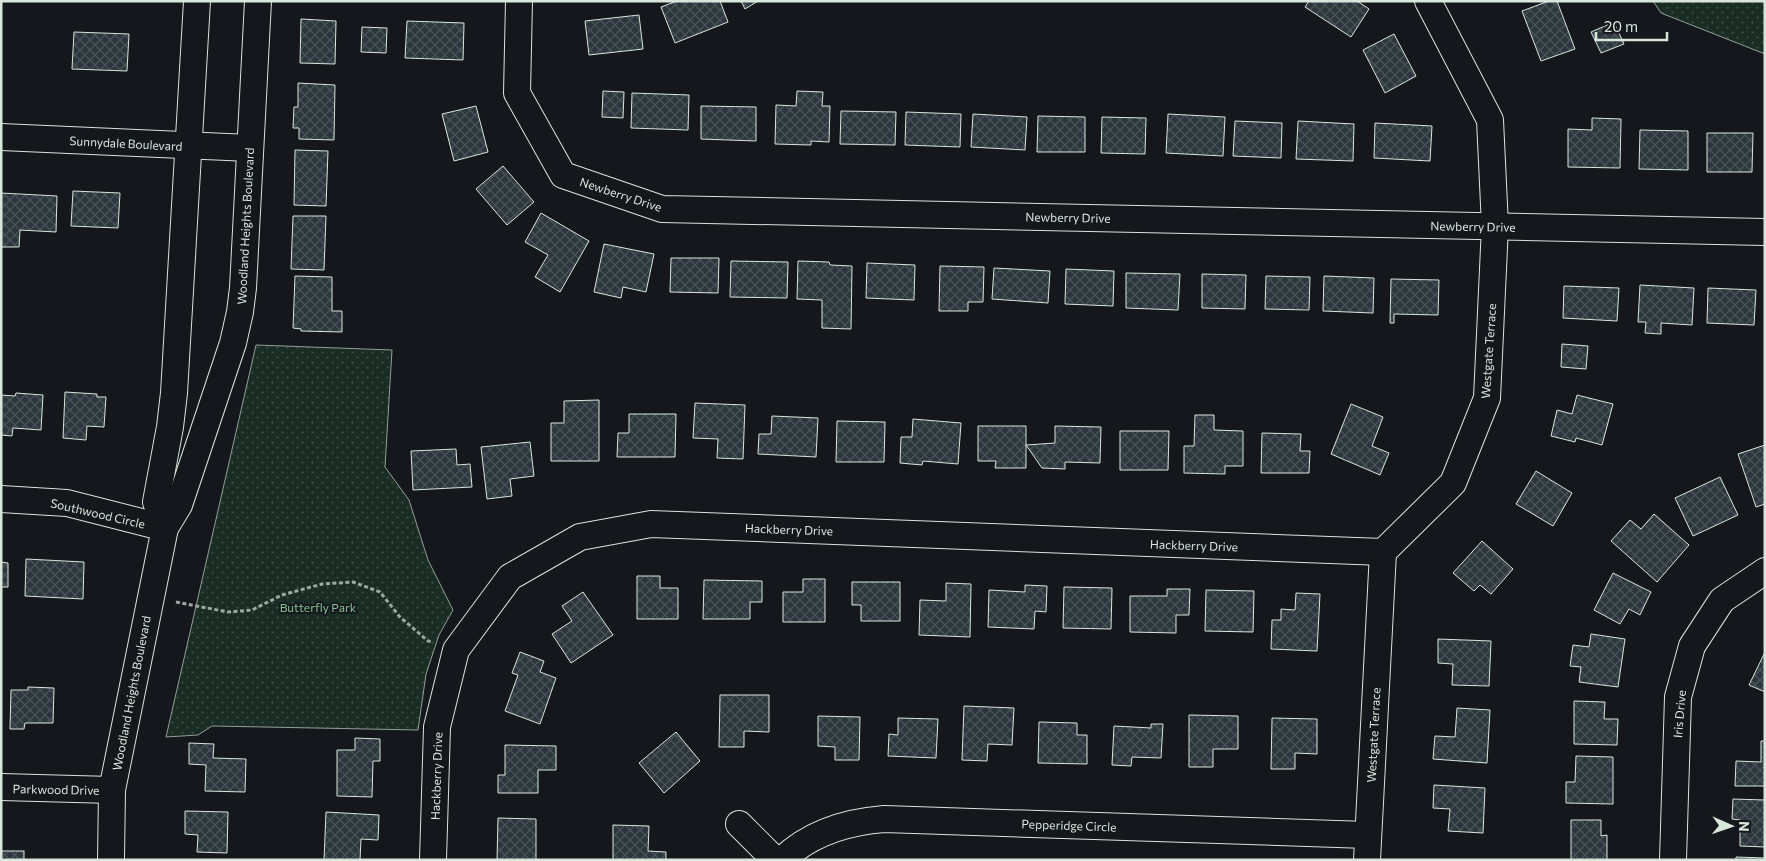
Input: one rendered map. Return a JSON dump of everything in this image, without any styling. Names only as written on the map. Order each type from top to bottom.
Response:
[{"type":"street","points":[[165,528],[156,502],[170,427],[174,393],[197,1]]},
{"type":"street","name":"Woodland Heights Boulevard","points":[[111,860],[112,790],[165,528],[179,505],[233,343],[240,312],[243,288],[258,1]]},
{"type":"street","name":"Newberry Drive","points":[[519,1],[517,93],[562,175],[662,208],[1765,232]]},
{"type":"street","name":"Westgate Terrace","points":[[1367,847],[1383,552],[1453,482],[1487,398],[1495,226],[1490,120],[1428,1]]},
{"type":"street","name":"Sunnydale Boulevard","points":[[1,137],[250,148]]},
{"type":"street","name":"Southwood Circle","points":[[1,499],[67,503],[165,528]]},
{"type":"street","name":"Hackberry Drive","points":[[433,860],[437,727],[456,650],[510,577],[580,537],[651,524],[1383,552]]},
{"type":"street","name":"Iris Drive","points":[[1673,860],[1678,697],[1692,646],[1722,600],[1765,571]]},
{"type":"street","name":"Parkwood Drive","points":[[1,787],[112,790]]},
{"type":"street","name":"Pepperidge Circle","points":[[782,860],[797,847],[840,826],[884,818],[1367,847]]},
{"type":"street","points":[[739,824],[775,860]]},
{"type":"path","points":[[150,596],[228,612],[252,610],[282,595],[322,584],[353,582],[380,592],[400,617],[428,641],[456,650]]},
{"type":"green space","points":[[1653,1],[1765,1],[1765,54],[1661,13]]},
{"type":"green space","name":"Butterfly Park","points":[[256,345],[392,350],[385,467],[409,500],[428,560],[453,610],[439,635],[426,674],[418,730],[212,726],[198,735],[166,737]]},
{"type":"building","points":[[677,1],[720,1],[728,22],[675,43],[661,7]]},
{"type":"building","points":[[741,1],[758,1],[745,9]]},
{"type":"building","points":[[1309,1],[1357,1],[1369,9],[1351,37],[1305,7]]},
{"type":"building","points":[[1549,1],[1557,1],[1575,49],[1541,61],[1522,11]]},
{"type":"building","points":[[639,15],[643,49],[589,55],[585,21]]},
{"type":"building","points":[[301,19],[336,21],[335,64],[300,63]]},
{"type":"building","points":[[407,21],[464,23],[463,60],[405,58]]},
{"type":"building","points":[[1614,22],[1624,44],[1601,53],[1591,32]]},
{"type":"building","points":[[362,27],[387,28],[386,53],[361,52]]},
{"type":"building","points":[[74,32],[129,34],[127,71],[72,69]]},
{"type":"building","points":[[1394,34],[1416,76],[1385,93],[1363,50]]},
{"type":"building","points":[[298,83],[335,85],[334,140],[299,139],[299,128],[293,128],[294,107],[298,107]]},
{"type":"building","points":[[603,91],[624,92],[623,118],[602,117]]},
{"type":"building","points":[[797,91],[823,92],[822,106],[830,106],[829,142],[811,141],[811,145],[775,144],[776,105],[796,106]]},
{"type":"building","points":[[632,93],[689,95],[688,130],[631,128]]},
{"type":"building","points":[[476,106],[488,152],[454,161],[442,114]]},
{"type":"building","points":[[701,106],[756,107],[756,141],[701,139]]},
{"type":"building","points":[[841,111],[896,112],[895,145],[840,144]]},
{"type":"building","points":[[906,112],[961,114],[960,147],[905,145]]},
{"type":"building","points":[[973,114],[1027,117],[1025,150],[971,147]]},
{"type":"building","points":[[1168,114],[1225,117],[1223,156],[1166,153]]},
{"type":"building","points":[[1038,116],[1085,117],[1085,152],[1037,152]]},
{"type":"building","points":[[1102,117],[1146,118],[1145,154],[1101,153]]},
{"type":"building","points":[[1592,118],[1621,119],[1620,168],[1568,167],[1568,129],[1592,130]]},
{"type":"building","points":[[1235,121],[1282,123],[1281,158],[1233,156]]},
{"type":"building","points":[[1298,121],[1354,124],[1353,161],[1296,159]]},
{"type":"building","points":[[1375,123],[1432,126],[1430,161],[1374,158]]},
{"type":"building","points":[[1640,130],[1688,131],[1688,170],[1639,169]]},
{"type":"building","points":[[1707,133],[1753,133],[1752,172],[1707,172]]},
{"type":"building","points":[[295,150],[328,151],[326,206],[294,205]]},
{"type":"building","points":[[503,166],[534,202],[507,225],[476,189]]},
{"type":"building","points":[[73,191],[120,193],[118,228],[71,226]]},
{"type":"building","points":[[1,193],[57,196],[56,232],[20,230],[19,247],[1,247]]},
{"type":"building","points":[[541,213],[589,241],[560,292],[535,277],[548,255],[525,242]]},
{"type":"building","points":[[293,216],[326,216],[324,270],[291,269]]},
{"type":"building","points":[[604,244],[654,254],[646,292],[623,287],[621,298],[594,292]]},
{"type":"building","points":[[671,258],[719,258],[718,293],[670,292]]},
{"type":"building","points":[[731,261],[788,262],[787,298],[730,297]]},
{"type":"building","points":[[798,261],[829,262],[830,265],[852,266],[851,329],[822,328],[822,300],[797,299]]},
{"type":"building","points":[[867,263],[915,265],[914,300],[866,298]]},
{"type":"building","points":[[940,266],[984,267],[983,302],[968,302],[968,311],[939,311]]},
{"type":"building","points":[[994,268],[1050,271],[1048,303],[992,299]]},
{"type":"building","points":[[1066,269],[1114,271],[1113,306],[1065,304]]},
{"type":"building","points":[[1126,273],[1180,274],[1178,310],[1126,308]]},
{"type":"building","points":[[1202,274],[1246,275],[1245,309],[1202,308]]},
{"type":"building","points":[[295,276],[332,277],[332,311],[342,311],[342,332],[301,331],[301,329],[293,328]]},
{"type":"building","points":[[1266,276],[1310,277],[1309,310],[1265,309]]},
{"type":"building","points":[[1324,276],[1374,278],[1373,313],[1323,311]]},
{"type":"building","points":[[1391,279],[1439,280],[1438,315],[1394,314],[1394,323],[1390,323]]},
{"type":"building","points":[[1640,285],[1694,288],[1692,325],[1661,323],[1661,334],[1645,333],[1646,322],[1638,322]]},
{"type":"building","points":[[1564,286],[1619,288],[1617,321],[1563,318]]},
{"type":"building","points":[[1708,288],[1756,290],[1754,325],[1707,323]]},
{"type":"building","points":[[1562,344],[1588,346],[1586,369],[1561,367]]},
{"type":"building","points":[[65,392],[97,394],[97,397],[106,397],[104,427],[87,426],[86,440],[63,438]]},
{"type":"building","points":[[16,393],[43,395],[41,430],[13,428],[12,436],[1,435],[1,395],[15,396]]},
{"type":"building","points":[[1577,395],[1613,404],[1602,445],[1576,438],[1575,442],[1551,436],[1557,410],[1572,414]]},
{"type":"building","points":[[599,400],[599,461],[551,461],[551,423],[564,423],[564,401]]},
{"type":"building","points":[[695,403],[745,405],[743,459],[717,458],[718,439],[693,438]]},
{"type":"building","points":[[1351,404],[1383,417],[1372,446],[1389,453],[1380,475],[1331,454]]},
{"type":"building","points":[[629,414],[676,414],[675,457],[617,457],[618,433],[629,433]]},
{"type":"building","points":[[1195,415],[1214,415],[1214,430],[1243,431],[1243,466],[1225,466],[1225,474],[1184,473],[1184,446],[1194,446]]},
{"type":"building","points":[[772,416],[818,418],[816,457],[758,454],[759,434],[771,434]]},
{"type":"building","points":[[913,419],[961,423],[958,464],[923,461],[922,465],[900,463],[901,437],[912,437]]},
{"type":"building","points":[[837,421],[885,422],[884,462],[836,462]]},
{"type":"building","points":[[978,426],[1026,426],[1026,468],[995,468],[996,461],[978,461]]},
{"type":"building","points":[[1055,426],[1101,427],[1100,463],[1065,462],[1065,469],[1042,468],[1026,445],[1055,443]]},
{"type":"building","points":[[1120,431],[1169,431],[1168,470],[1120,470]]},
{"type":"building","points":[[1262,433],[1301,434],[1300,451],[1310,451],[1309,473],[1261,473]]},
{"type":"building","points":[[530,442],[534,476],[510,479],[512,496],[487,499],[481,447]]},
{"type":"building","points":[[1765,445],[1765,504],[1756,507],[1738,454]]},
{"type":"building","points":[[456,449],[457,465],[470,464],[472,487],[413,490],[411,451]]},
{"type":"building","points":[[1536,471],[1572,493],[1553,526],[1516,504]]},
{"type":"building","points":[[1720,477],[1738,515],[1693,536],[1675,498]]},
{"type":"building","points":[[1654,514],[1689,545],[1657,582],[1611,541],[1630,520],[1641,529]]},
{"type":"building","points":[[1482,541],[1513,569],[1491,594],[1480,585],[1474,591],[1453,573]]},
{"type":"building","points":[[26,559],[84,562],[83,599],[25,596]]},
{"type":"building","points":[[1,562],[8,563],[8,587],[1,587]]},
{"type":"building","points":[[1613,573],[1651,592],[1640,615],[1629,609],[1620,624],[1594,610]]},
{"type":"building","points":[[637,576],[660,576],[660,588],[678,588],[678,619],[637,619]]},
{"type":"building","points":[[803,579],[825,579],[825,622],[783,622],[783,592],[803,592]]},
{"type":"building","points":[[704,580],[762,581],[762,602],[750,602],[750,619],[703,619]]},
{"type":"building","points":[[852,582],[900,582],[900,621],[861,621],[861,605],[852,605]]},
{"type":"building","points":[[946,583],[971,584],[970,637],[919,635],[920,600],[946,601]]},
{"type":"building","points":[[1025,585],[1047,586],[1046,612],[1035,611],[1034,629],[988,627],[989,590],[1025,592]]},
{"type":"building","points":[[1064,587],[1112,588],[1111,629],[1063,628]]},
{"type":"building","points":[[1167,589],[1190,589],[1189,615],[1176,615],[1176,633],[1130,632],[1130,596],[1167,596]]},
{"type":"building","points":[[1206,590],[1254,591],[1253,632],[1205,631]]},
{"type":"building","points":[[583,592],[613,635],[571,663],[552,634],[572,621],[562,606]]},
{"type":"building","points":[[1296,593],[1320,594],[1317,651],[1271,649],[1272,620],[1281,620],[1281,609],[1295,610]]},
{"type":"building","points":[[1591,634],[1625,639],[1618,687],[1579,682],[1581,667],[1570,666],[1573,645],[1589,647]]},
{"type":"building","points":[[1438,639],[1491,641],[1489,686],[1452,685],[1453,664],[1438,663]]},
{"type":"building","points":[[520,652],[544,661],[540,672],[556,678],[540,724],[505,711],[518,675],[512,673]]},
{"type":"building","points":[[1765,652],[1765,692],[1749,685]]},
{"type":"building","points":[[28,687],[54,688],[53,723],[25,723],[24,729],[10,729],[11,690],[28,690]]},
{"type":"building","points":[[720,695],[769,695],[769,732],[744,731],[744,747],[719,747]]},
{"type":"building","points":[[1574,701],[1605,702],[1604,719],[1618,719],[1617,745],[1574,744]]},
{"type":"building","points":[[964,706],[1014,708],[1012,745],[988,744],[987,761],[962,760]]},
{"type":"building","points":[[1457,708],[1490,710],[1487,763],[1433,759],[1435,736],[1455,737]]},
{"type":"building","points":[[1189,715],[1238,716],[1238,749],[1213,749],[1213,767],[1189,767]]},
{"type":"building","points":[[818,716],[860,717],[859,760],[835,760],[835,747],[818,746]]},
{"type":"building","points":[[898,718],[938,719],[936,758],[888,756],[889,734],[898,735]]},
{"type":"building","points":[[1272,718],[1317,719],[1317,754],[1295,753],[1295,769],[1271,769]]},
{"type":"building","points":[[1039,722],[1077,723],[1077,735],[1087,735],[1087,764],[1038,763]]},
{"type":"building","points":[[1151,724],[1163,724],[1161,758],[1132,757],[1131,766],[1112,765],[1114,726],[1151,728]]},
{"type":"building","points":[[676,732],[700,761],[664,793],[639,763]]},
{"type":"building","points":[[355,738],[380,739],[380,761],[373,761],[372,797],[337,796],[337,750],[355,750]]},
{"type":"building","points":[[1761,741],[1765,741],[1765,786],[1735,786],[1736,761],[1761,762]]},
{"type":"building","points":[[189,743],[214,744],[213,758],[246,759],[245,792],[205,791],[206,765],[189,764]]},
{"type":"building","points":[[505,745],[556,746],[556,770],[538,770],[538,793],[498,793],[498,775],[505,775]]},
{"type":"building","points":[[1576,756],[1613,757],[1613,804],[1566,803],[1566,782],[1575,782]]},
{"type":"building","points":[[1434,785],[1485,788],[1483,833],[1448,831],[1450,809],[1433,808]]},
{"type":"building","points":[[1733,799],[1765,800],[1765,847],[1740,846],[1740,820],[1732,819]]},
{"type":"building","points":[[185,811],[228,812],[227,853],[197,852],[198,835],[185,834]]},
{"type":"building","points":[[326,812],[379,815],[378,840],[361,839],[360,860],[324,860]]},
{"type":"building","points":[[498,818],[536,819],[536,860],[497,860]]},
{"type":"building","points":[[1571,820],[1601,820],[1601,836],[1607,835],[1607,860],[1571,860]]},
{"type":"building","points":[[613,825],[649,826],[648,851],[666,852],[666,860],[613,860]]},
{"type":"building","points":[[1,851],[24,851],[24,860],[1,860]]},
{"type":"building","points":[[1736,857],[1765,858],[1765,860],[1736,860]]}]
